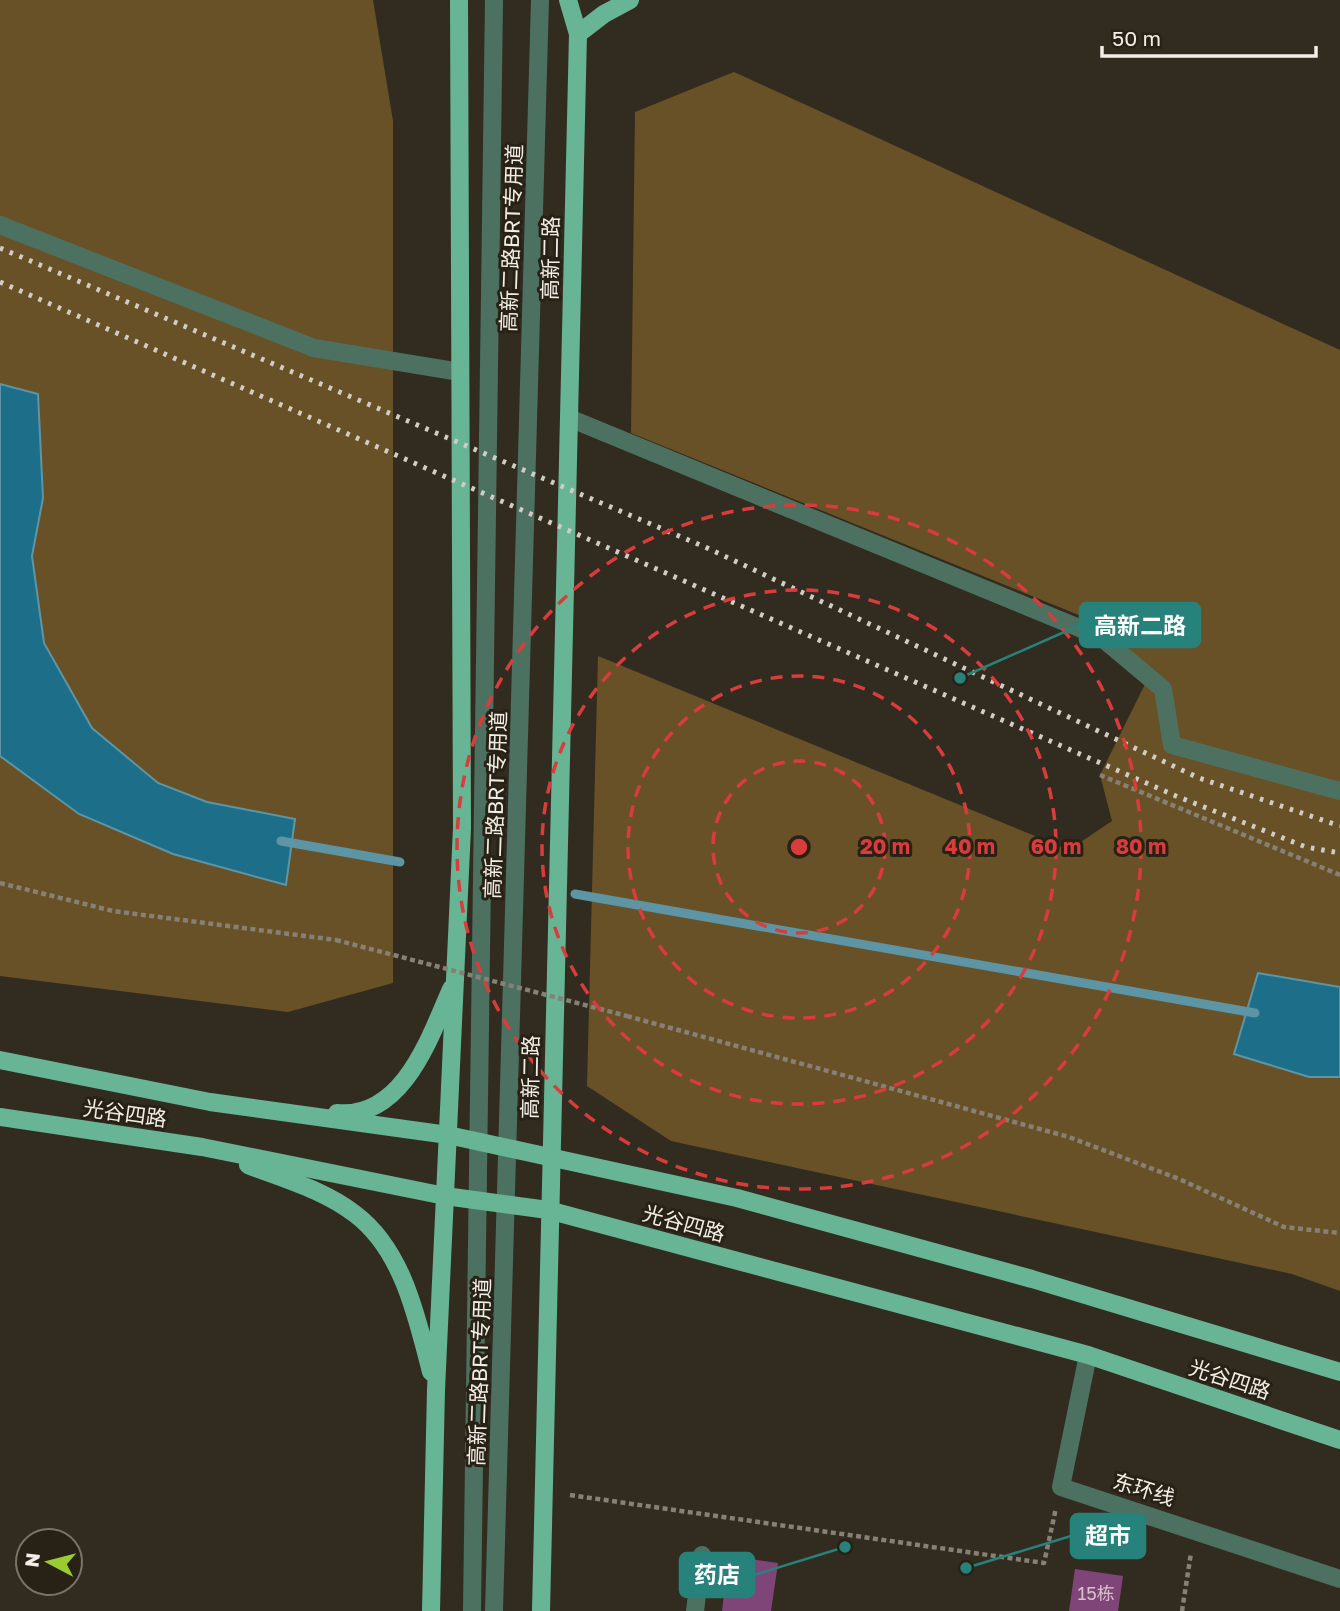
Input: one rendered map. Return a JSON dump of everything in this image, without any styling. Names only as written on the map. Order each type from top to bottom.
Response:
[{"type":"main road","points":[[431,1611],[436,1390],[462,828],[459,0]]},
{"type":"main road","name":"高新二路","points":[[541,1611],[548,1210],[579,34],[568,0]]},
{"type":"main road","points":[[579,0],[579,34]]},
{"type":"main road","points":[[579,34],[604,14],[630,0]]},
{"type":"main road","points":[[210,1102],[345,1114],[380,1103],[404,1084],[428,1043],[455,979]]},
{"type":"main road","name":"光谷四路","points":[[0,1060],[210,1102],[448,1135],[737,1198],[1032,1279],[1340,1372]]},
{"type":"main road","name":"光谷四路","points":[[0,1117],[202,1147],[445,1196],[548,1210],[1088,1355],[1340,1440]]},
{"type":"main road","points":[[202,1147],[321,1193],[356,1214],[380,1239],[416,1314],[436,1390]]},
{"type":"street","name":"高新二路BRT专用道","points":[[472,1611],[494,0]]},
{"type":"street","name":"高新二路BRT专用道","points":[[494,1611],[540,0]]},
{"type":"street","points":[[0,225],[77,258],[314,348],[460,372]]},
{"type":"street","points":[[569,418],[1101,637],[1163,689],[1172,745],[1340,791]]},
{"type":"street","points":[[1061,1487],[1088,1355]]},
{"type":"street","name":"东环线","points":[[1061,1487],[1340,1579]]},
{"type":"street","points":[[695,1611],[702,1555]]},
{"type":"path","points":[[1100,775],[1340,875]]},
{"type":"path","points":[[0,883],[113,911],[336,940],[627,1016],[1069,1137],[1179,1179],[1284,1227],[1340,1234]]},
{"type":"path","points":[[570,1494],[1044,1563],[1061,1487]]},
{"type":"path","points":[[1182,1611],[1195,1529]]},
{"type":"shaded area","points":[[0,0],[373,0],[393,121],[393,983],[288,1012],[0,976]]},
{"type":"shaded area","points":[[734,72],[1340,350],[1340,1291],[1292,1274],[671,1141],[587,1086],[598,656],[1069,850],[1112,821],[1100,775],[1150,674],[1113,629],[631,433],[635,112]]},
{"type":"water","points":[[0,384],[38,394],[43,498],[32,556],[44,643],[92,728],[158,783],[207,802],[295,819],[286,885],[173,854],[79,814],[0,756]]},
{"type":"water","points":[[1258,973],[1340,987],[1340,1077],[1309,1077],[1234,1054]]},
{"type":"building","points":[[729,1556],[778,1563],[771,1611],[722,1611]]},
{"type":"building","points":[[1075,1569],[1123,1576],[1118,1611],[1069,1611]]},
{"type":"waterway","points":[[281,841],[400,862]]},
{"type":"waterway","points":[[575,894],[1255,1013]]},
{"type":"railway","points":[[0,248],[705,547],[1199,778],[1340,826]]},
{"type":"railway","points":[[0,282],[1176,796],[1306,847],[1340,853]]},
{"type":"place","name":"高新二路","points":[[960,678]]},
{"type":"place","name":"药店","points":[[845,1547]]},
{"type":"place","name":"超市","points":[[966,1568]]}]
